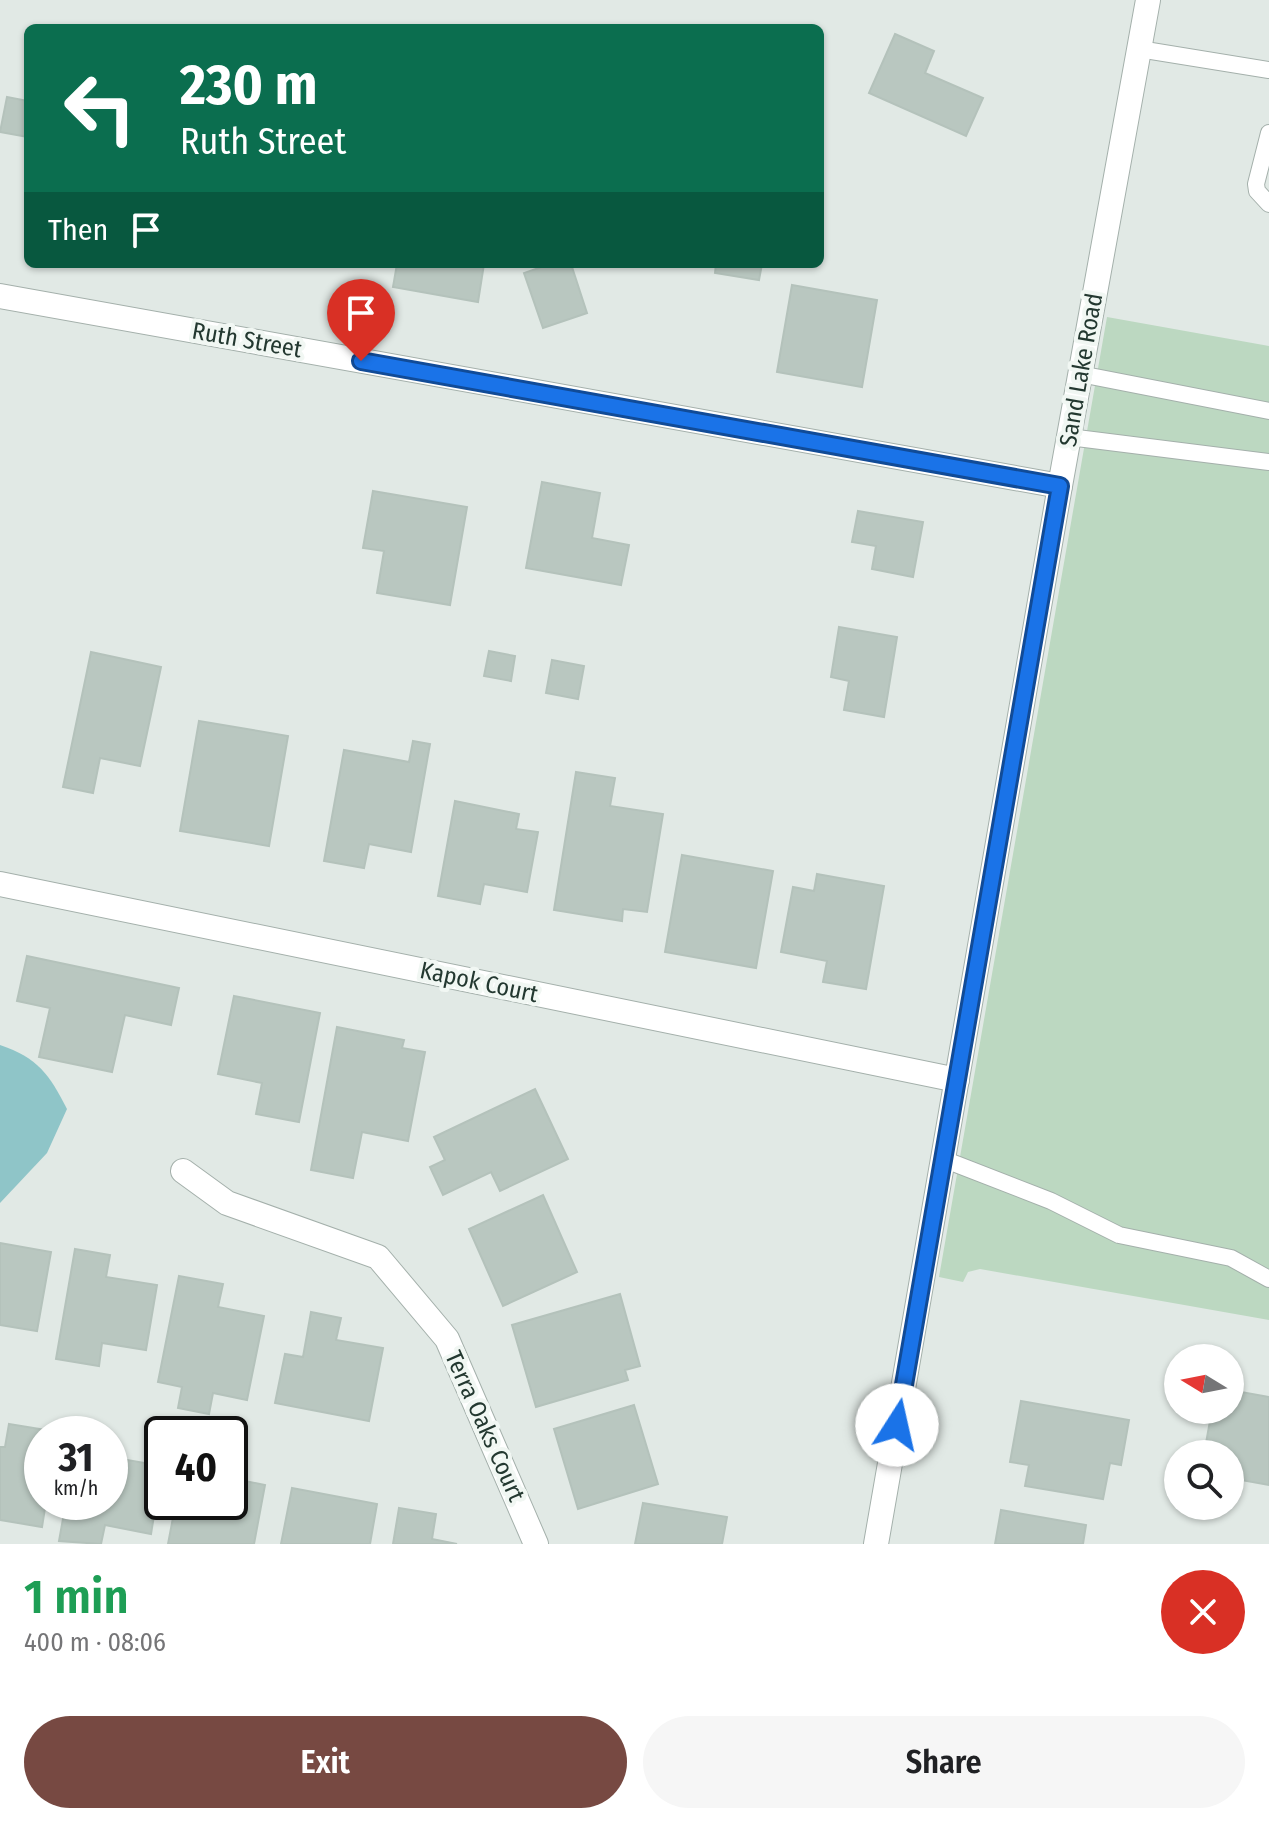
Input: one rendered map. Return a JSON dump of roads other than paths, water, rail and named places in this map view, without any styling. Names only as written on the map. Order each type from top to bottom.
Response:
[{"type":"street","name":"Sand Lake Road","points":[[876,1544],[1148,0]]},
{"type":"street","name":"Ruth Street","points":[[0,296],[1060,486]]},
{"type":"street","name":"Kapok Court","points":[[0,884],[957,1080]]},
{"type":"street","name":"Terra Oaks Court","points":[[183,1171],[227,1203],[378,1257],[447,1339],[536,1544]]},
{"type":"lane","points":[[1139,49],[1269,70]]},
{"type":"lane","points":[[1269,133],[1256,184],[1257,191],[1269,204]]},
{"type":"lane","points":[[1080,374],[1269,411]]},
{"type":"lane","points":[[1069,437],[1269,462]]},
{"type":"lane","points":[[943,1159],[1051,1201],[1119,1235],[1231,1258],[1269,1279]]},
{"type":"water","points":[[0,1045],[24,1056],[41,1069],[67,1109],[47,1153],[0,1203]]}]
